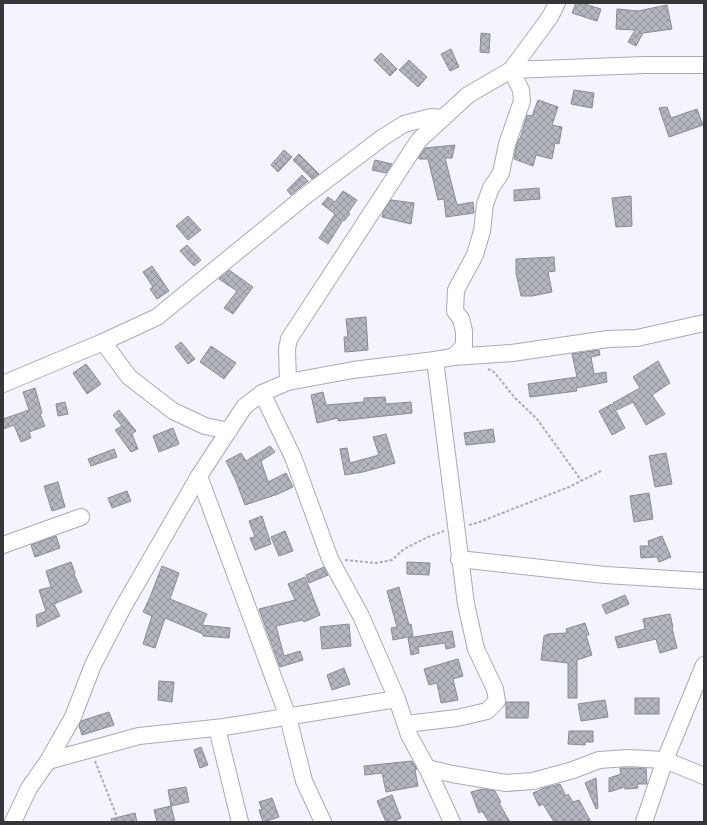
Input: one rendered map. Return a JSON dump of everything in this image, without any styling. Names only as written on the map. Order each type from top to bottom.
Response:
[{"type":"street","points":[[288,382],[287,349],[289,338],[419,140],[468,95],[511,70],[550,17],[557,3]]},
{"type":"street","points":[[511,70],[704,65]]},
{"type":"street","points":[[453,357],[464,346],[464,330],[461,319],[455,311],[456,290],[475,256],[482,231],[485,204],[491,188],[501,173],[507,144],[522,101],[521,90],[511,70]]},
{"type":"street","points":[[3,384],[103,342],[157,317],[304,197],[382,138],[404,124],[431,117],[443,118]]},
{"type":"street","points":[[13,822],[29,788],[48,761],[73,717],[93,665],[166,531],[199,476],[244,407],[262,393],[288,382],[353,370],[453,357],[512,353],[608,339],[637,338],[704,323]]},
{"type":"street","points":[[103,342],[129,377],[173,412],[205,426],[229,431]]},
{"type":"street","points":[[406,724],[457,718],[487,711],[497,701],[495,689],[476,649],[466,604],[459,560],[435,360]]},
{"type":"street","points":[[262,393],[293,457],[330,559],[361,616],[397,699],[409,735],[427,768],[452,822]]},
{"type":"street","points":[[199,476],[288,717],[304,781],[324,822]]},
{"type":"street","points":[[3,545],[81,517]]},
{"type":"street","points":[[459,560],[605,575],[704,581]]},
{"type":"street","points":[[644,822],[665,760],[704,665]]},
{"type":"street","points":[[48,761],[139,736],[217,728],[397,699]]},
{"type":"street","points":[[217,728],[240,822]]},
{"type":"street","points":[[427,768],[452,774],[506,783],[533,781],[573,770],[599,760],[628,758],[665,760],[704,776]]},
{"type":"path","points":[[483,366],[495,372],[514,397],[537,419],[581,480]]},
{"type":"path","points":[[90,749],[119,822]]},
{"type":"building","points":[[576,3],[601,9],[597,21],[572,13]]},
{"type":"building","points":[[667,5],[672,29],[643,33],[636,46],[628,42],[635,30],[616,29],[617,9],[638,11]]},
{"type":"building","points":[[481,33],[490,34],[489,53],[480,52]]},
{"type":"building","points":[[451,49],[459,67],[450,71],[441,54]]},
{"type":"building","points":[[381,53],[397,69],[390,76],[374,60]]},
{"type":"building","points":[[409,60],[427,77],[418,87],[399,70]]},
{"type":"building","points":[[574,90],[594,93],[592,108],[571,104]]},
{"type":"building","points":[[538,100],[558,107],[552,125],[562,127],[559,144],[555,143],[552,159],[536,155],[533,166],[514,159],[516,147],[527,115],[532,116]]},
{"type":"building","points":[[667,107],[671,118],[697,109],[703,125],[669,137],[659,108]]},
{"type":"building","points":[[455,145],[452,158],[445,158],[457,205],[473,202],[474,213],[446,217],[444,199],[438,200],[428,159],[419,159],[419,157],[425,148]]},
{"type":"building","points":[[284,150],[292,157],[278,172],[271,165]]},
{"type":"building","points":[[299,154],[319,174],[312,179],[293,160]]},
{"type":"building","points":[[375,160],[392,164],[386,173],[372,170]]},
{"type":"building","points":[[302,175],[308,181],[291,195],[287,190]]},
{"type":"building","points":[[539,188],[540,199],[514,201],[514,190]]},
{"type":"building","points":[[343,191],[357,200],[348,213],[350,214],[344,221],[343,220],[328,244],[319,238],[335,214],[322,204],[328,197],[335,202]]},
{"type":"building","points":[[631,196],[632,226],[616,227],[612,198]]},
{"type":"building","points":[[391,200],[414,203],[411,224],[382,217],[383,212]]},
{"type":"building","points":[[188,216],[201,230],[188,240],[176,226]]},
{"type":"building","points":[[187,245],[201,260],[194,266],[180,251]]},
{"type":"building","points":[[554,257],[555,271],[548,272],[552,292],[532,296],[521,296],[516,273],[516,259]]},
{"type":"building","points":[[152,266],[169,291],[157,299],[150,289],[153,287],[143,272]]},
{"type":"building","points":[[229,270],[253,287],[233,314],[224,308],[237,291],[219,279]]},
{"type":"building","points":[[366,317],[368,350],[345,352],[344,337],[348,337],[346,319]]},
{"type":"building","points":[[181,342],[195,359],[188,364],[175,347]]},
{"type":"building","points":[[211,346],[236,363],[224,379],[200,362]]},
{"type":"building","points":[[599,350],[600,355],[591,357],[594,374],[606,372],[607,382],[576,388],[577,391],[530,397],[528,384],[577,377],[572,354]]},
{"type":"building","points":[[658,361],[670,383],[652,395],[665,414],[646,425],[633,402],[617,410],[613,403],[640,388],[633,377]]},
{"type":"building","points":[[86,364],[101,384],[87,394],[73,373]]},
{"type":"building","points":[[35,388],[42,413],[40,414],[45,426],[29,432],[31,438],[21,442],[14,425],[3,429],[3,419],[29,410],[23,392]]},
{"type":"building","points":[[323,392],[326,405],[364,402],[364,398],[385,397],[386,404],[411,402],[412,413],[338,421],[338,418],[317,423],[311,395]]},
{"type":"building","points":[[65,402],[68,414],[58,416],[56,404]]},
{"type":"building","points":[[612,404],[625,428],[612,435],[599,411]]},
{"type":"building","points":[[119,410],[136,431],[132,434],[138,449],[131,452],[115,430],[122,426],[113,415]]},
{"type":"building","points":[[173,428],[179,444],[159,452],[153,436]]},
{"type":"building","points":[[493,429],[495,442],[466,445],[464,433]]},
{"type":"building","points":[[386,434],[395,463],[363,472],[345,475],[340,449],[347,448],[350,463],[379,455],[373,437]]},
{"type":"building","points":[[270,446],[275,452],[261,461],[268,482],[286,473],[293,487],[278,494],[245,505],[236,481],[226,461],[241,453],[246,461]]},
{"type":"building","points":[[114,449],[117,457],[91,466],[88,459]]},
{"type":"building","points":[[666,453],[672,484],[655,487],[649,456]]},
{"type":"building","points":[[58,482],[65,507],[52,511],[44,486]]},
{"type":"building","points":[[127,491],[131,501],[112,508],[108,498]]},
{"type":"building","points":[[649,493],[653,519],[634,522],[630,496]]},
{"type":"building","points":[[262,516],[271,544],[255,550],[250,538],[255,537],[249,521]]},
{"type":"building","points":[[285,531],[293,551],[279,556],[271,537]]},
{"type":"building","points":[[56,536],[60,548],[35,557],[31,545]]},
{"type":"building","points":[[662,536],[671,557],[659,562],[657,557],[641,558],[640,546],[649,546],[648,541]]},
{"type":"building","points":[[71,562],[75,573],[74,574],[82,592],[54,604],[60,616],[37,627],[36,615],[46,611],[39,590],[51,587],[46,571]]},
{"type":"building","points":[[407,562],[430,563],[429,575],[407,574]]},
{"type":"building","points":[[162,566],[179,573],[170,599],[207,614],[202,625],[230,628],[229,638],[203,636],[203,634],[165,618],[155,648],[143,644],[152,616],[143,612]]},
{"type":"building","points":[[324,567],[328,575],[309,583],[306,575]]},
{"type":"building","points":[[305,577],[320,615],[304,622],[303,620],[276,626],[284,656],[300,651],[303,660],[280,667],[259,609],[295,600],[288,584]]},
{"type":"building","points":[[399,587],[409,625],[411,624],[413,636],[393,640],[391,628],[397,627],[387,591]]},
{"type":"building","points":[[625,595],[629,604],[606,614],[602,605]]},
{"type":"building","points":[[670,614],[677,648],[660,653],[656,639],[618,648],[615,637],[645,629],[643,619]]},
{"type":"building","points":[[585,623],[589,635],[586,635],[592,655],[577,660],[577,698],[568,698],[568,663],[541,660],[544,636],[548,634],[567,633],[566,629]]},
{"type":"building","points":[[349,624],[351,646],[322,649],[320,627]]},
{"type":"building","points":[[452,631],[455,647],[446,649],[445,643],[418,647],[419,653],[411,655],[408,638]]},
{"type":"building","points":[[458,659],[463,676],[453,679],[458,700],[441,703],[437,683],[429,685],[424,669]]},
{"type":"building","points":[[344,668],[350,684],[332,690],[327,675]]},
{"type":"building","points":[[159,681],[174,682],[172,702],[158,700]]},
{"type":"building","points":[[635,698],[659,698],[659,714],[635,714]]},
{"type":"building","points":[[605,700],[608,717],[581,721],[578,704]]},
{"type":"building","points":[[506,702],[529,702],[528,718],[506,718]]},
{"type":"building","points":[[109,712],[114,725],[82,735],[79,726],[81,721]]},
{"type":"building","points":[[569,731],[593,731],[593,742],[585,742],[585,745],[568,744]]},
{"type":"building","points":[[201,747],[208,765],[200,768],[194,750]]},
{"type":"building","points":[[412,761],[417,769],[415,770],[418,786],[386,792],[382,773],[365,775],[364,766]]},
{"type":"building","points":[[620,768],[646,768],[647,784],[637,784],[638,788],[625,789],[625,787],[609,792],[609,778],[621,774]]},
{"type":"building","points":[[596,778],[598,808],[596,809],[585,783]]},
{"type":"building","points":[[560,784],[566,796],[568,794],[573,802],[579,800],[591,822],[554,822],[543,804],[539,806],[533,793],[544,788]]},
{"type":"building","points":[[186,787],[189,802],[171,806],[168,790]]},
{"type":"building","points":[[482,789],[495,791],[501,802],[499,803],[510,822],[489,822],[482,811],[479,813],[471,792]]},
{"type":"building","points":[[392,795],[401,818],[392,822],[386,822],[377,801]]},
{"type":"building","points":[[272,798],[279,817],[263,822],[259,810],[262,809],[259,802]]},
{"type":"building","points":[[171,806],[175,822],[157,822],[154,810]]},
{"type":"building","points":[[135,813],[137,822],[112,822],[111,819]]}]
